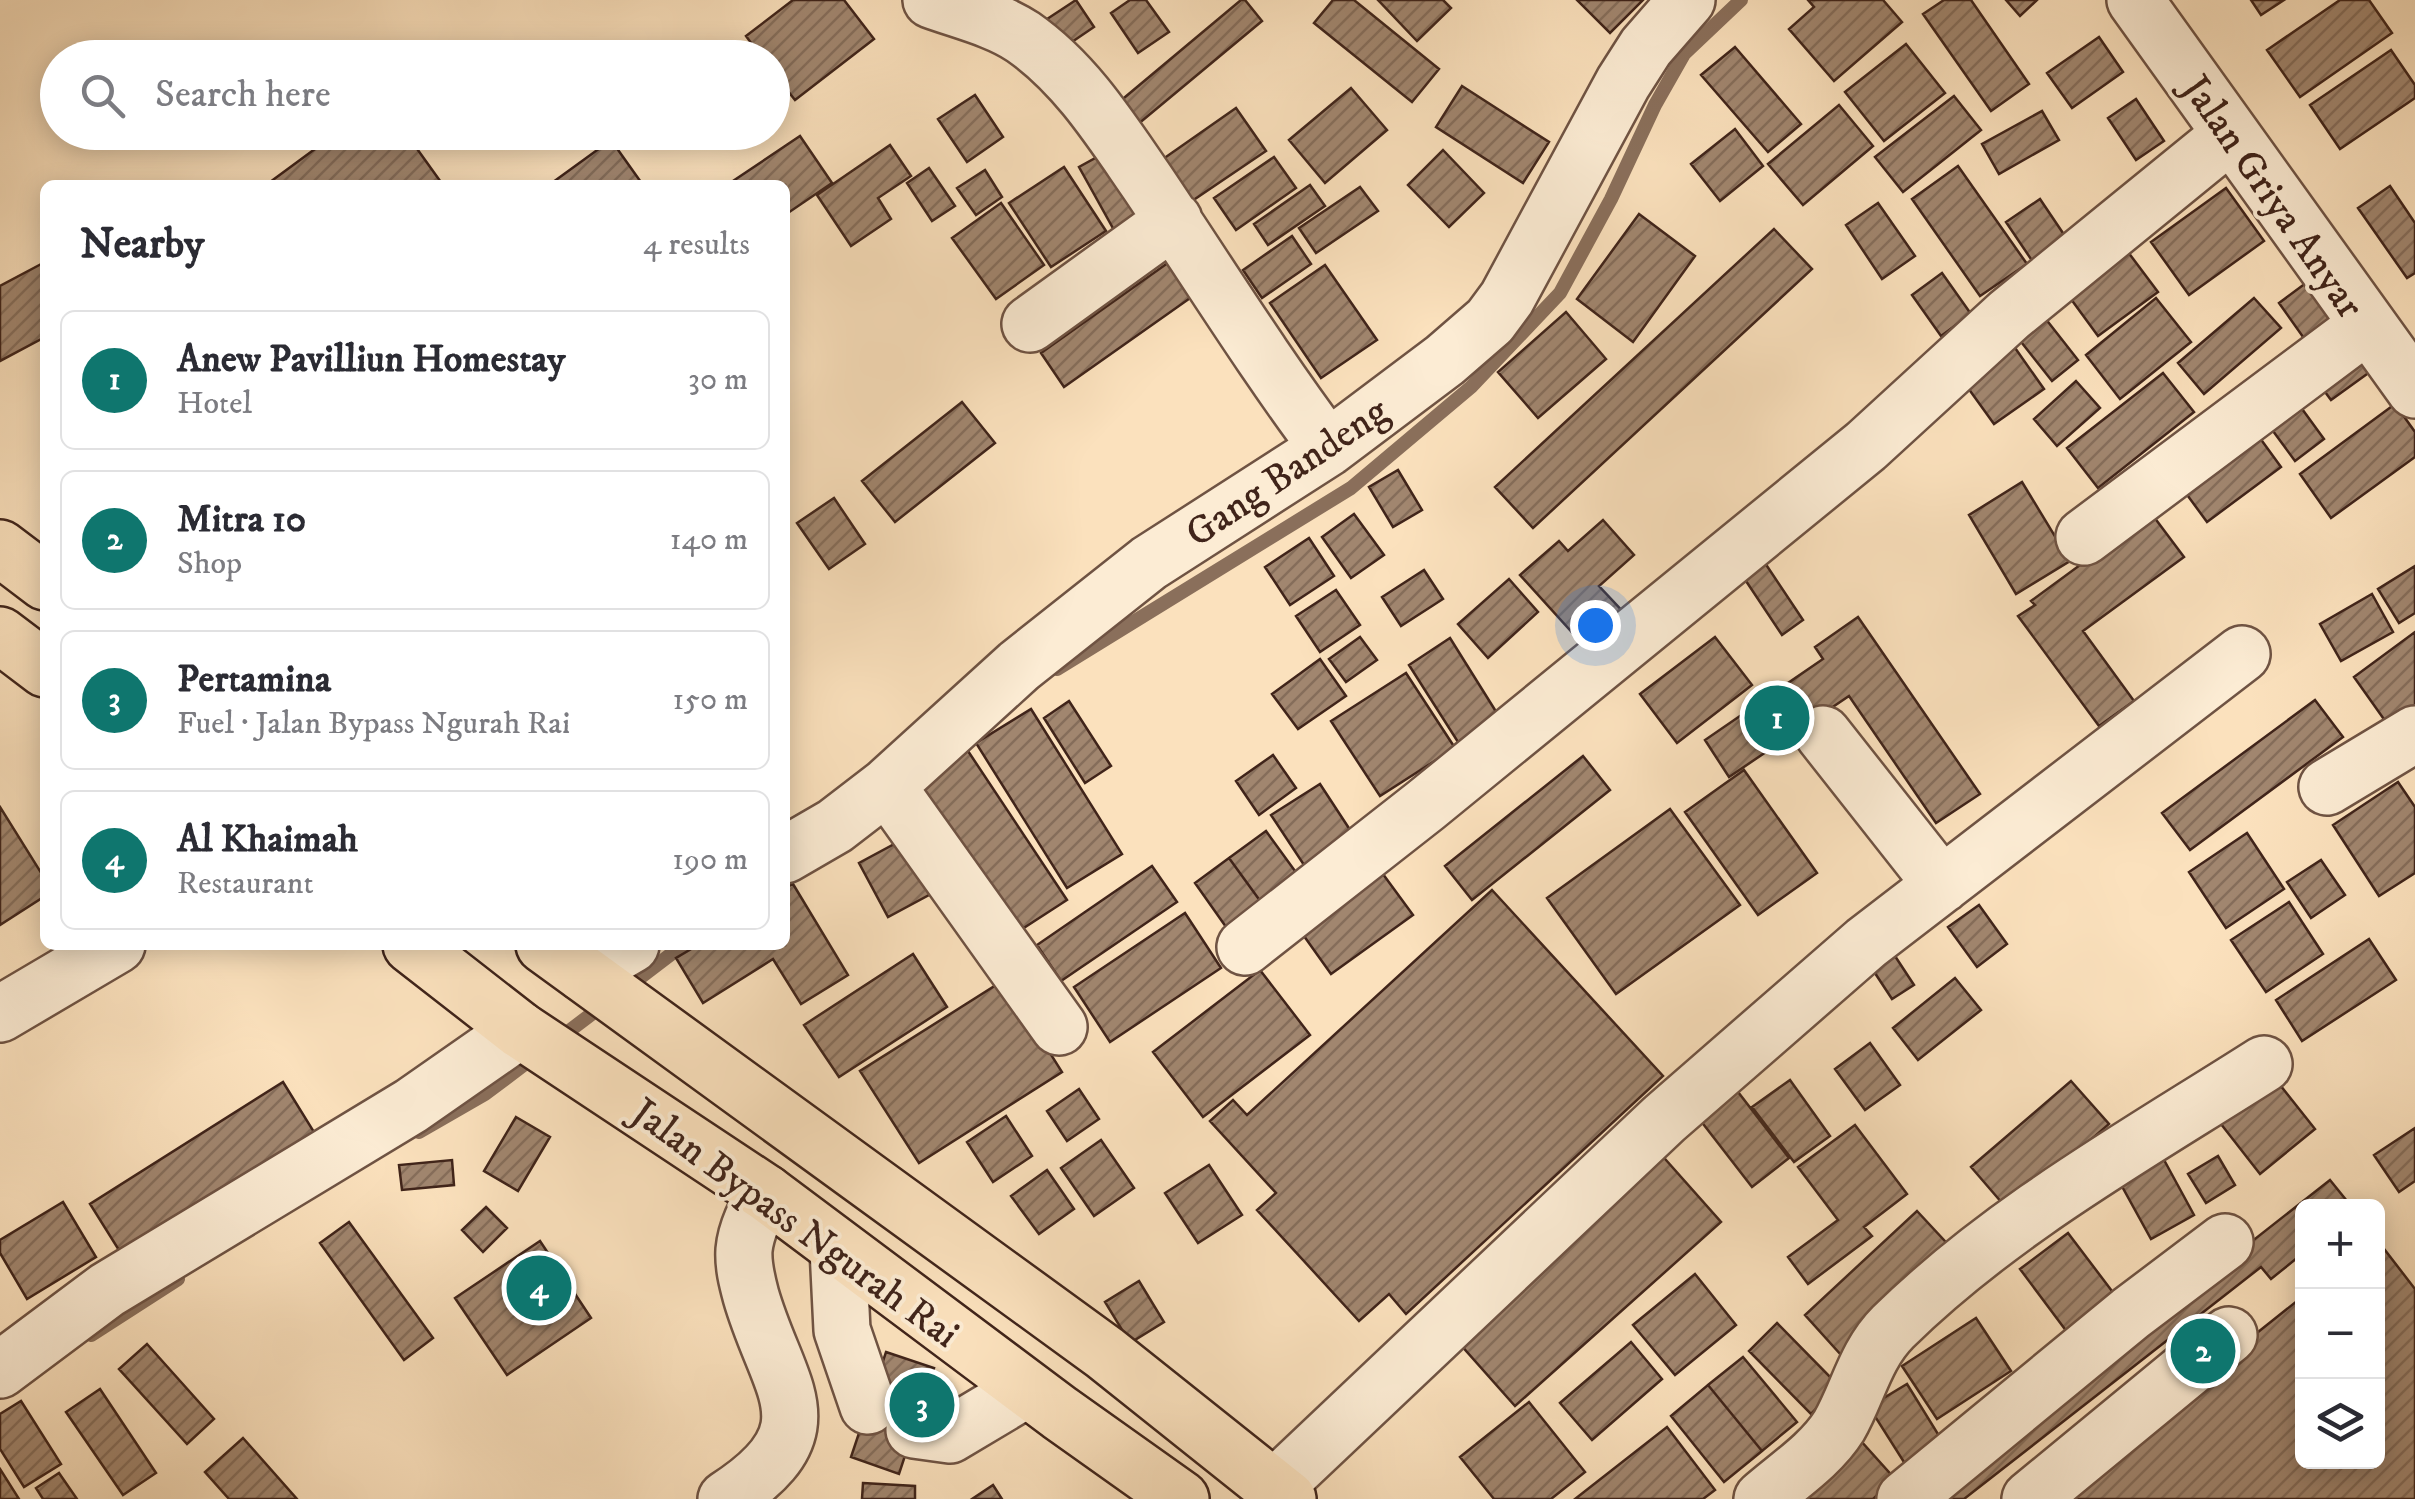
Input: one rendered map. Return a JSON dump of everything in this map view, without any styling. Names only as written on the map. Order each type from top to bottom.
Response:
[{"type":"highway","points":[[0,548],[40,578]]},
{"type":"highway","points":[[0,635],[40,664]]},
{"type":"highway","name":"Jalan Bypass Ngurah Rai","points":[[417,950],[520,1030],[766,1193],[1181,1499]]},
{"type":"highway","name":"Jalan Bypass Ngurah Rai","points":[[563,959],[1105,1354],[1281,1494]]},
{"type":"street","points":[[931,0],[992,21],[1022,37],[1104,119],[1328,448]]},
{"type":"street","name":"Gang Bandeng","points":[[790,852],[835,826],[887,786],[1019,666],[1148,564],[1328,448],[1490,321],[1507,298],[1623,82],[1646,46],[1687,0]]},
{"type":"street","name":"Jalan Griya Anyar","points":[[2135,0],[2415,390]]},
{"type":"street","points":[[1244,946],[1426,805],[1852,458],[2009,316],[2230,134]]},
{"type":"street","points":[[1030,324],[1174,220]]},
{"type":"street","points":[[2084,536],[2366,326]]},
{"type":"street","points":[[1281,1494],[1664,1119],[1866,943],[2242,654]]},
{"type":"street","points":[[1823,734],[1942,885]]},
{"type":"street","points":[[2327,787],[2415,734]]},
{"type":"street","points":[[887,786],[1060,1026]]},
{"type":"street","points":[[0,1014],[108,950]]},
{"type":"street","points":[[563,959],[607,950]]},
{"type":"street","points":[[0,1370],[107,1290],[411,1106],[520,1030]]},
{"type":"street","points":[[1762,1499],[1829,1440],[1840,1425],[1866,1363],[1889,1331],[1944,1279],[2092,1172],[2264,1064]]},
{"type":"street","points":[[726,1499],[771,1465],[792,1424],[789,1394],[758,1322],[744,1263],[751,1222],[766,1193]]},
{"type":"street","points":[[1905,1499],[2132,1313],[2226,1242]]},
{"type":"street","points":[[838,1249],[842,1330],[891,1418],[950,1435],[1027,1389]]},
{"type":"street","points":[[2030,1499],[2229,1335]]},
{"type":"building","points":[[793,0],[844,0],[874,39],[795,100],[790,94],[790,40],[749,40],[746,36]]},
{"type":"building","points":[[1076,0],[1094,27],[1063,48],[1044,21]]},
{"type":"building","points":[[1130,0],[1146,0],[1169,32],[1138,53],[1111,13]]},
{"type":"building","points":[[1241,0],[1262,21],[1137,125],[1118,103]]},
{"type":"building","points":[[1333,0],[1354,0],[1439,69],[1412,102],[1314,23]]},
{"type":"building","points":[[1378,0],[1443,0],[1451,8],[1417,41]]},
{"type":"building","points":[[1577,0],[1643,0],[1610,33]]},
{"type":"building","points":[[1808,0],[1883,0],[1902,22],[1834,81],[1789,29],[1814,7]]},
{"type":"building","points":[[1944,0],[1971,0],[2029,84],[1991,111],[1923,14]]},
{"type":"building","points":[[2006,0],[2037,0],[2020,16]]},
{"type":"building","points":[[2251,0],[2284,0],[2261,15]]},
{"type":"building","points":[[2340,0],[2369,0],[2392,33],[2300,97],[2267,50]]},
{"type":"building","points":[[2099,37],[2123,72],[2072,108],[2047,73]]},
{"type":"building","points":[[1906,44],[1945,93],[1884,141],[1845,92]]},
{"type":"building","points":[[1735,47],[1801,124],[1768,152],[1701,75]]},
{"type":"building","points":[[2391,50],[2415,85],[2415,98],[2340,149],[2310,105]]},
{"type":"building","points":[[1462,86],[1549,142],[1523,183],[1436,127]]},
{"type":"building","points":[[1351,88],[1387,130],[1325,183],[1289,140]]},
{"type":"building","points":[[975,95],[1003,137],[967,162],[938,119]]},
{"type":"building","points":[[1954,96],[1981,130],[1903,192],[1875,157]]},
{"type":"building","points":[[2136,99],[2164,141],[2136,160],[2108,118]]},
{"type":"building","points":[[1839,105],[1873,146],[1803,205],[1768,164]]},
{"type":"building","points":[[1236,108],[1266,151],[1192,201],[1163,159]]},
{"type":"building","points":[[2042,111],[2059,140],[1999,174],[1982,144]]},
{"type":"building","points":[[1735,129],[1763,166],[1720,201],[1691,164]]},
{"type":"building","points":[[800,136],[832,183],[790,212],[790,180],[734,180],[779,150],[790,150],[790,143]]},
{"type":"building","points":[[890,145],[911,176],[878,198],[891,219],[851,246],[817,195]]},
{"type":"building","points":[[1119,145],[1154,207],[1114,230],[1079,167]]},
{"type":"building","points":[[314,150],[418,150],[439,180],[273,180]]},
{"type":"building","points":[[597,150],[618,150],[639,180],[556,180]]},
{"type":"building","points":[[1443,150],[1484,193],[1449,227],[1408,185]]},
{"type":"building","points":[[1274,157],[1296,188],[1236,230],[1214,198]]},
{"type":"building","points":[[1958,166],[2027,264],[1980,296],[1912,199]]},
{"type":"building","points":[[1064,167],[1106,231],[1051,267],[1009,203]]},
{"type":"building","points":[[929,168],[955,206],[932,221],[907,183]]},
{"type":"building","points":[[985,170],[1002,197],[976,215],[957,188]]},
{"type":"building","points":[[1310,185],[1325,206],[1268,245],[1254,224]]},
{"type":"building","points":[[2390,186],[2415,223],[2415,273],[2407,278],[2358,208]]},
{"type":"building","points":[[1360,187],[1378,211],[1316,253],[1299,228]]},
{"type":"building","points":[[2226,188],[2264,241],[2189,295],[2151,242]]},
{"type":"building","points":[[2040,199],[2071,245],[2037,268],[2006,222]]},
{"type":"building","points":[[1001,203],[1044,265],[996,299],[952,238]]},
{"type":"building","points":[[1878,203],[1915,256],[1882,279],[1846,225]]},
{"type":"building","points":[[1639,214],[1695,256],[1633,342],[1577,299]]},
{"type":"building","points":[[1774,229],[1812,269],[1533,528],[1495,487]]},
{"type":"building","points":[[1292,236],[1311,264],[1262,298],[1243,270]]},
{"type":"building","points":[[2128,252],[2158,292],[2098,336],[2068,295]]},
{"type":"building","points":[[1179,255],[1203,289],[1064,387],[1041,353]]},
{"type":"building","points":[[40,265],[40,340],[0,361],[0,286]]},
{"type":"building","points":[[1325,265],[1377,340],[1321,378],[1270,303]]},
{"type":"building","points":[[1942,273],[1971,314],[1941,336],[1912,295]]},
{"type":"building","points":[[2310,280],[2344,328],[2313,351],[2279,303]]},
{"type":"building","points":[[2156,298],[2191,342],[2120,399],[2086,355]]},
{"type":"building","points":[[2254,298],[2281,328],[2204,394],[2178,363]]},
{"type":"building","points":[[1566,312],[1606,359],[1538,418],[1498,372]]},
{"type":"building","points":[[2045,318],[2078,360],[2052,381],[2018,338]]},
{"type":"building","points":[[2354,341],[2374,369],[2331,400],[2311,373]]},
{"type":"building","points":[[2013,345],[2044,389],[1994,424],[1963,381]]},
{"type":"building","points":[[2163,373],[2194,412],[2098,488],[2067,448]]},
{"type":"building","points":[[2076,381],[2100,408],[2057,446],[2034,419]]},
{"type":"building","points":[[2289,391],[2324,439],[2295,461],[2259,412]]},
{"type":"building","points":[[962,402],[995,443],[895,522],[862,481]]},
{"type":"building","points":[[2395,404],[2415,432],[2415,457],[2331,518],[2300,474]]},
{"type":"building","points":[[2249,423],[2281,467],[2207,522],[2174,477]]},
{"type":"building","points":[[1398,470],[1422,510],[1393,527],[1369,487]]},
{"type":"building","points":[[2022,482],[2070,561],[2016,594],[1969,515]]},
{"type":"building","points":[[834,498],[865,544],[829,569],[797,523]]},
{"type":"building","points":[[2151,513],[2184,557],[2083,631],[2134,701],[2099,726],[2018,616],[2035,605],[2031,601]]},
{"type":"building","points":[[1354,514],[1384,555],[1351,578],[1322,537]]},
{"type":"building","points":[[1603,520],[1634,555],[1599,586],[1627,616],[1588,650],[1520,575],[1559,541],[1568,551]]},
{"type":"building","points":[[1309,538],[1334,576],[1290,605],[1265,567]]},
{"type":"building","points":[[1765,563],[1803,620],[1782,635],[1744,578]]},
{"type":"building","points":[[2415,566],[2415,613],[2399,623],[2378,589]]},
{"type":"building","points":[[1424,570],[1443,599],[1401,626],[1382,597]]},
{"type":"building","points":[[1509,579],[1538,612],[1488,658],[1458,624]]},
{"type":"building","points":[[1336,590],[1360,625],[1320,652],[1296,616]]},
{"type":"building","points":[[2372,594],[2393,632],[2341,661],[2320,624]]},
{"type":"building","points":[[1858,617],[1980,794],[1936,823],[1849,696],[1729,777],[1705,740],[1823,659],[1815,647]]},
{"type":"building","points":[[2415,632],[2415,727],[2398,739],[2354,677]]},
{"type":"building","points":[[1360,637],[1377,660],[1346,682],[1329,659]]},
{"type":"building","points":[[1715,637],[1752,685],[1677,743],[1640,694]]},
{"type":"building","points":[[1450,638],[1505,726],[1465,753],[1409,665]]},
{"type":"building","points":[[1320,659],[1346,696],[1298,729],[1272,694]]},
{"type":"building","points":[[1406,673],[1455,748],[1380,796],[1331,721]]},
{"type":"building","points":[[2315,700],[2343,737],[2190,850],[2162,813]]},
{"type":"building","points":[[1069,701],[1111,766],[1085,783],[1044,718]]},
{"type":"building","points":[[1031,709],[1122,854],[1067,888],[976,743]]},
{"type":"building","points":[[968,751],[1067,900],[1005,940],[907,791]]},
{"type":"building","points":[[1273,755],[1296,788],[1259,815],[1236,781]]},
{"type":"building","points":[[1583,756],[1610,790],[1472,900],[1445,866]]},
{"type":"building","points":[[1744,770],[1817,873],[1758,915],[1685,812]]},
{"type":"building","points":[[2398,782],[2415,807],[2415,873],[2379,896],[2333,825]]},
{"type":"building","points":[[1320,784],[1356,839],[1308,871],[1271,815]]},
{"type":"building","points":[[0,807],[40,871],[40,899],[0,925]]},
{"type":"building","points":[[1670,809],[1740,905],[1616,994],[1547,898]]},
{"type":"building","points":[[1266,831],[1303,882],[1266,909],[1229,858]]},
{"type":"building","points":[[2247,833],[2284,889],[2226,928],[2189,872]]},
{"type":"building","points":[[913,834],[942,888],[888,917],[859,863]]},
{"type":"building","points":[[1229,858],[1266,909],[1231,934],[1195,883]]},
{"type":"building","points":[[2321,860],[2345,895],[2311,918],[2287,882]]},
{"type":"building","points":[[1152,866],[1177,902],[1061,981],[1037,945]]},
{"type":"building","points":[[1380,870],[1413,915],[1331,974],[1299,929]]},
{"type":"building","points":[[793,884],[848,975],[801,1004],[773,959],[703,1003],[676,958],[690,950],[790,950]]},
{"type":"building","points":[[1492,890],[1663,1076],[1406,1314],[1389,1294],[1359,1321],[1257,1210],[1276,1193],[1210,1121],[1233,1100],[1247,1115]]},
{"type":"building","points":[[2289,902],[2323,954],[2266,992],[2231,940]]},
{"type":"building","points":[[1979,905],[2007,944],[1977,967],[1948,927]]},
{"type":"building","points":[[1185,913],[1221,968],[1110,1042],[1074,987]]},
{"type":"building","points":[[2369,939],[2396,980],[2302,1041],[2276,1000]]},
{"type":"building","points":[[1893,953],[1914,985],[1892,999],[1871,967]]},
{"type":"building","points":[[913,954],[947,1007],[839,1077],[804,1025]]},
{"type":"building","points":[[1260,970],[1310,1035],[1203,1117],[1153,1052]]},
{"type":"building","points":[[1955,978],[1981,1010],[1918,1060],[1893,1028]]},
{"type":"building","points":[[1004,980],[1062,1072],[919,1163],[860,1071]]},
{"type":"building","points":[[1870,1043],[1900,1085],[1865,1110],[1835,1069]]},
{"type":"building","points":[[2265,1066],[2315,1129],[2260,1174],[2210,1110]]},
{"type":"building","points":[[1790,1080],[1830,1136],[1794,1162],[1752,1107]]},
{"type":"building","points":[[2071,1081],[2109,1124],[2009,1211],[1971,1167]]},
{"type":"building","points":[[283,1082],[314,1132],[122,1255],[90,1204]]},
{"type":"building","points":[[1735,1088],[1789,1158],[1752,1187],[1697,1116]]},
{"type":"building","points":[[1079,1089],[1099,1119],[1067,1141],[1047,1111]]},
{"type":"building","points":[[1006,1116],[1032,1156],[993,1182],[967,1142]]},
{"type":"building","points":[[516,1117],[550,1137],[518,1191],[484,1171]]},
{"type":"building","points":[[1855,1125],[1907,1194],[1864,1227],[1872,1236],[1808,1284],[1788,1257],[1838,1220],[1798,1167]]},
{"type":"building","points":[[2415,1128],[2415,1181],[2399,1192],[2374,1155]]},
{"type":"building","points":[[1101,1140],[1134,1188],[1094,1216],[1061,1168]]},
{"type":"building","points":[[2157,1147],[2194,1215],[2151,1239],[2113,1170]]},
{"type":"building","points":[[1658,1151],[1721,1222],[1515,1406],[1452,1335]]},
{"type":"building","points":[[2218,1156],[2235,1185],[2206,1203],[2188,1174]]},
{"type":"building","points":[[452,1160],[454,1185],[402,1190],[399,1165]]},
{"type":"building","points":[[1209,1165],[1242,1215],[1198,1243],[1165,1193]]},
{"type":"building","points":[[1047,1170],[1074,1209],[1039,1234],[1011,1196]]},
{"type":"building","points":[[2330,1180],[2345,1199],[2306,1199]]},
{"type":"building","points":[[63,1202],[96,1257],[27,1299],[0,1253],[0,1240]]},
{"type":"building","points":[[486,1207],[507,1228],[483,1252],[462,1230]]},
{"type":"building","points":[[2295,1208],[2295,1260],[2271,1279],[2261,1267],[1964,1499],[1924,1499]]},
{"type":"building","points":[[1917,1211],[1955,1252],[1842,1356],[1805,1315]]},
{"type":"building","points":[[349,1222],[433,1338],[404,1360],[320,1243]]},
{"type":"building","points":[[2068,1233],[2121,1303],[2073,1340],[2020,1269]]},
{"type":"building","points":[[540,1241],[591,1318],[507,1375],[455,1298]]},
{"type":"building","points":[[2385,1250],[2415,1289],[2415,1499],[2049,1499],[2295,1303],[2295,1469],[2385,1469]]},
{"type":"building","points":[[1695,1274],[1736,1325],[1675,1375],[1633,1325]]},
{"type":"building","points":[[1139,1281],[1164,1322],[1130,1343],[1105,1302]]},
{"type":"building","points":[[1976,1318],[2011,1371],[1937,1419],[1902,1366]]},
{"type":"building","points":[[1777,1323],[1839,1386],[1811,1414],[1749,1351]]},
{"type":"building","points":[[1631,1342],[1662,1379],[1592,1440],[1560,1403]]},
{"type":"building","points":[[147,1344],[214,1419],[187,1444],[119,1369]]},
{"type":"building","points":[[886,1352],[934,1368],[899,1474],[851,1457]]},
{"type":"building","points":[[1743,1357],[1797,1422],[1762,1451],[1708,1385]]},
{"type":"building","points":[[1907,1384],[1946,1447],[1909,1470],[1869,1407]]},
{"type":"building","points":[[1708,1385],[1762,1451],[1724,1482],[1671,1416]]},
{"type":"building","points":[[100,1389],[156,1473],[123,1495],[66,1412]]},
{"type":"building","points":[[21,1401],[61,1464],[24,1487],[0,1449],[0,1414]]},
{"type":"building","points":[[1529,1402],[1585,1472],[1551,1499],[1494,1499],[1460,1457]]},
{"type":"building","points":[[1667,1427],[1715,1490],[1703,1499],[1575,1499]]},
{"type":"building","points":[[1852,1431],[1895,1479],[1873,1499],[1777,1499]]},
{"type":"building","points":[[243,1438],[297,1499],[229,1499],[205,1472]]},
{"type":"building","points":[[0,1469],[19,1499],[0,1499]]},
{"type":"building","points":[[59,1473],[77,1499],[43,1499],[36,1488]]},
{"type":"building","points":[[863,1483],[915,1486],[915,1499],[862,1499]]},
{"type":"building","points":[[993,1485],[1002,1499],[972,1499]]},
{"type":"waterway","points":[[1057,669],[1351,488],[1471,387],[1560,293],[1684,54],[1741,0]]},
{"type":"waterway","points":[[624,990],[676,950]]},
{"type":"waterway","points":[[556,1041],[606,1003]]},
{"type":"waterway","points":[[419,1132],[485,1094],[538,1054]]},
{"type":"waterway","points":[[91,1335],[178,1279]]},
{"type":"place","name":"Anew Pavilliun Homestay","points":[[1777,718]]},
{"type":"place","name":"Al Khaimah","points":[[539,1288]]},
{"type":"place","name":"Mitra 10","points":[[2203,1351]]},
{"type":"place","name":"Pertamina","points":[[922,1405]]}]
